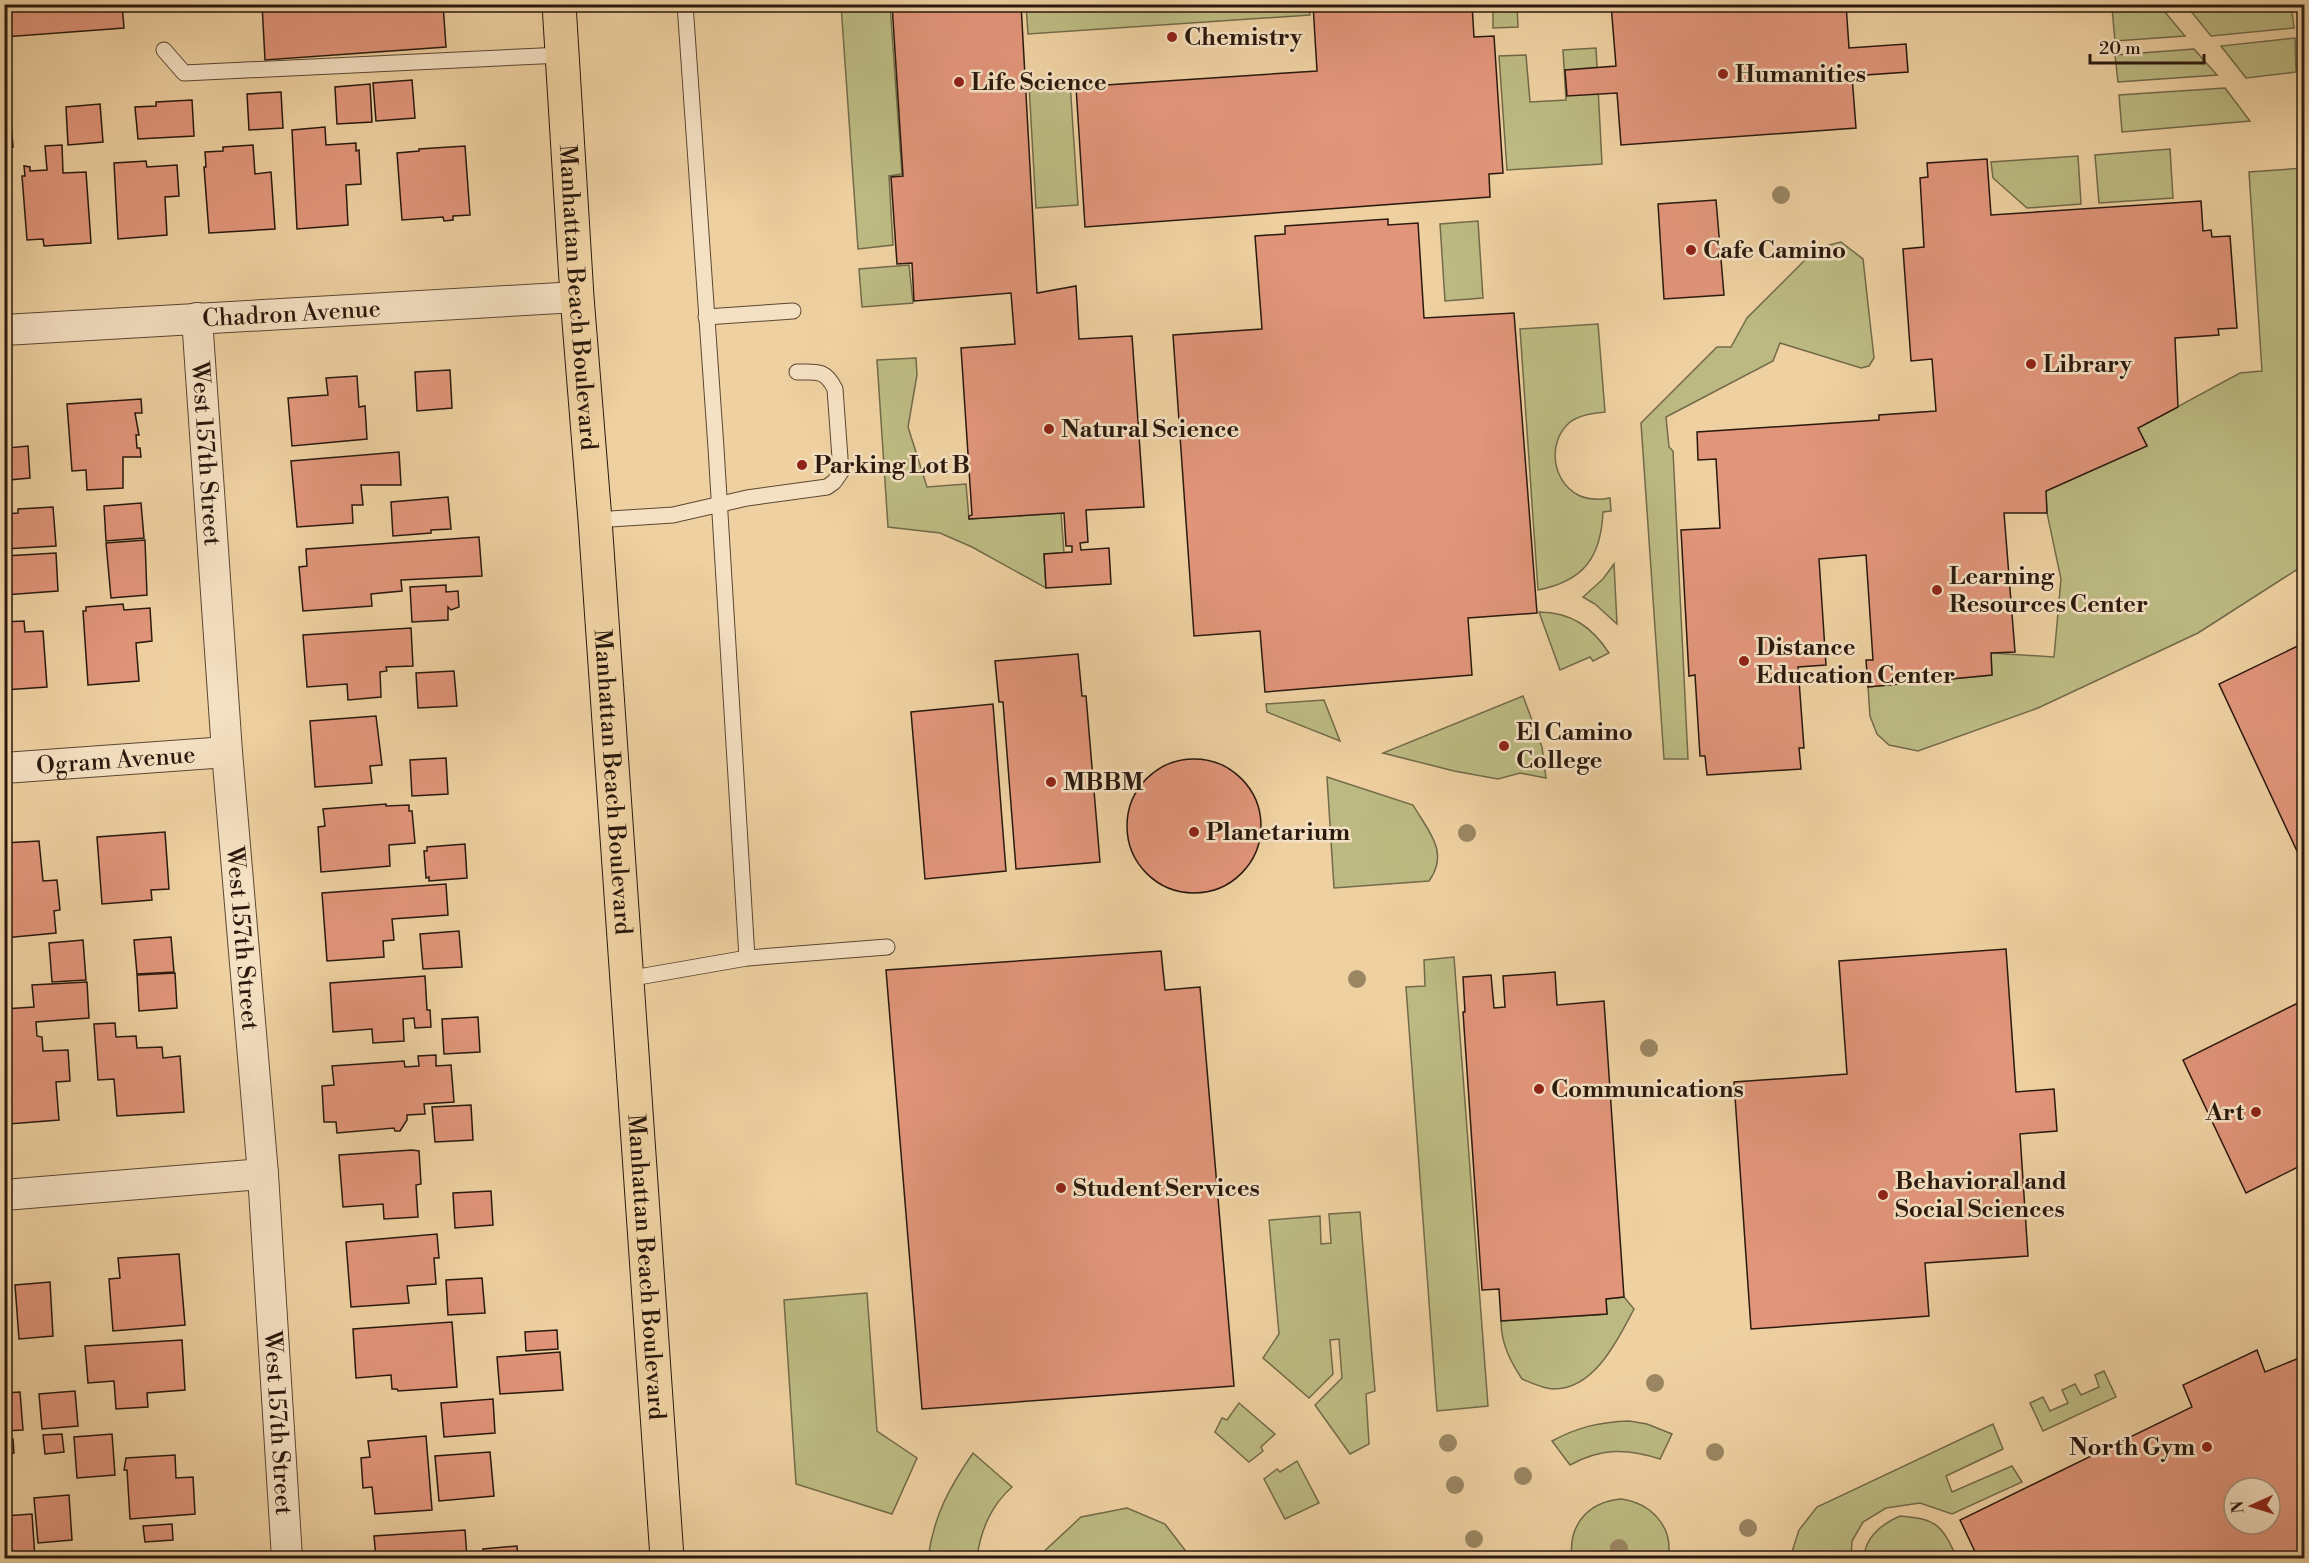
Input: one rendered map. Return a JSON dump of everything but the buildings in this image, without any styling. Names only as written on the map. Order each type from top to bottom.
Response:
[{"type":"main road","name":"Manhattan Beach Boulevard","points":[[558,4],[667,1558]]},
{"type":"street","name":"Chadron Avenue","points":[[4,330],[577,297]]},
{"type":"street","name":"West 157th Street","points":[[197,318],[228,753],[263,1174],[287,1558]]},
{"type":"street","name":"Ogram Avenue","points":[[4,768],[228,753]]},
{"type":"street","points":[[4,1195],[263,1174]]},
{"type":"lane","points":[[685,4],[747,958]]},
{"type":"lane","points":[[164,50],[184,73],[562,55]]},
{"type":"lane","points":[[706,317],[793,311]]},
{"type":"lane","points":[[595,520],[673,515],[747,498],[827,487],[834,482],[841,472],[835,389],[830,379],[821,372],[797,372]]},
{"type":"lane","points":[[627,979],[747,958],[887,947]]},
{"type":"shaded area","points":[[1309,4],[1310,15],[1028,34],[1026,5]]},
{"type":"shaded area","points":[[841,5],[890,5],[902,174],[889,176],[893,245],[858,249]]},
{"type":"shaded area","points":[[1493,5],[1517,5],[1518,27],[1493,28]]},
{"type":"shaded area","points":[[2159,5],[2185,36],[2115,41],[2112,8]]},
{"type":"shaded area","points":[[2186,5],[2291,5],[2294,28],[2211,36]]},
{"type":"shaded area","points":[[2295,38],[2296,72],[2246,78],[2221,46]]},
{"type":"shaded area","points":[[1596,48],[1602,164],[1507,170],[1499,56],[1526,55],[1530,102],[1566,100],[1563,50]]},
{"type":"shaded area","points":[[2194,49],[2217,75],[2118,82],[2115,55]]},
{"type":"shaded area","points":[[1070,82],[1078,205],[1036,208],[1029,85]]},
{"type":"shaded area","points":[[2225,88],[2250,121],[2122,132],[2119,95]]},
{"type":"shaded area","points":[[2170,149],[2173,198],[2099,203],[2095,155]]},
{"type":"shaded area","points":[[2078,156],[2081,204],[2027,208],[1993,178],[1991,162]]},
{"type":"shaded area","points":[[2304,168],[2304,565],[2198,633],[2038,708],[1918,751],[1889,745],[1877,734],[1870,716],[1868,687],[1992,675],[1991,653],[2054,657],[2061,579],[2047,513],[2046,491],[2147,446],[2138,428],[2240,373],[2262,371],[2249,172]]},
{"type":"shaded area","points":[[1478,221],[1483,298],[1445,301],[1440,224]]},
{"type":"shaded area","points":[[1841,242],[1863,259],[1874,358],[1869,366],[1861,368],[1780,343],[1773,361],[1666,417],[1669,447],[1673,451],[1688,759],[1664,759],[1641,423],[1717,347],[1731,347],[1747,318],[1817,248]]},
{"type":"shaded area","points":[[909,265],[913,303],[862,307],[859,269]]},
{"type":"shaded area","points":[[1598,324],[1605,412],[1581,416],[1569,423],[1557,441],[1555,451],[1558,471],[1569,489],[1586,498],[1610,498],[1611,511],[1603,512],[1598,542],[1587,564],[1567,580],[1538,590],[1520,329]]},
{"type":"shaded area","points":[[916,358],[917,375],[908,427],[927,487],[966,484],[969,519],[1061,513],[1064,553],[1044,554],[1046,588],[972,547],[940,533],[888,527],[877,360]]},
{"type":"shaded area","points":[[1614,564],[1617,624],[1595,604],[1583,597],[1603,579]]},
{"type":"shaded area","points":[[1539,612],[1561,615],[1580,623],[1609,653],[1593,661],[1590,657],[1560,670]]},
{"type":"shaded area","points":[[1523,696],[1542,747],[1546,778],[1520,773],[1498,779],[1454,771],[1383,753]]},
{"type":"shaded area","points":[[1324,700],[1340,741],[1267,712],[1266,704]]},
{"type":"shaded area","points":[[1327,777],[1413,805],[1430,833],[1437,851],[1435,870],[1429,881],[1334,888]]},
{"type":"shaded area","points":[[1454,957],[1488,1406],[1437,1411],[1406,987],[1425,986],[1424,960]]},
{"type":"shaded area","points":[[1360,1212],[1375,1391],[1366,1394],[1369,1444],[1350,1454],[1315,1405],[1342,1378],[1339,1339],[1330,1340],[1333,1374],[1309,1398],[1263,1358],[1279,1334],[1269,1220],[1320,1216],[1321,1244],[1331,1243],[1329,1214]]},
{"type":"shaded area","points":[[867,1293],[877,1431],[917,1458],[892,1514],[796,1484],[784,1300]]},
{"type":"shaded area","points":[[1624,1297],[1634,1309],[1621,1334],[1603,1360],[1582,1381],[1569,1387],[1554,1389],[1522,1379],[1507,1352],[1501,1321],[1607,1314],[1606,1299]]},
{"type":"shaded area","points":[[2104,1371],[2116,1397],[2043,1431],[2030,1403],[2043,1397],[2050,1411],[2068,1403],[2062,1390],[2075,1384],[2081,1395],[2099,1387],[2095,1375]]},
{"type":"shaded area","points":[[1239,1403],[1275,1434],[1261,1447],[1263,1451],[1249,1462],[1215,1432],[1222,1418],[1227,1420]]},
{"type":"shaded area","points":[[1629,1421],[1647,1424],[1672,1434],[1660,1459],[1636,1453],[1614,1452],[1592,1455],[1570,1465],[1552,1441],[1589,1426]]},
{"type":"shaded area","points":[[1993,1424],[2003,1449],[1946,1476],[1952,1492],[2012,1466],[2022,1482],[1952,1514],[1920,1503],[1886,1508],[1863,1522],[1852,1541],[1851,1558],[1790,1558],[1799,1530],[1817,1507]]},
{"type":"shaded area","points":[[973,1453],[1012,1487],[992,1511],[981,1538],[977,1558],[928,1558],[934,1528],[944,1502]]},
{"type":"shaded area","points":[[1297,1461],[1319,1503],[1285,1519],[1264,1479],[1277,1469],[1280,1472]]},
{"type":"shaded area","points":[[1621,1499],[1642,1506],[1658,1518],[1667,1536],[1668,1558],[1572,1558],[1573,1535],[1583,1517],[1599,1505]]},
{"type":"shaded area","points":[[1127,1508],[1165,1524],[1191,1558],[1037,1558],[1081,1517]]},
{"type":"shaded area","points":[[1900,1516],[1923,1519],[1937,1526],[1947,1538],[1957,1558],[1864,1558],[1865,1550],[1876,1532]]},
{"type":"place","name":"Chemistry","points":[[1172,37]]},
{"type":"place","name":"Humanities","points":[[1723,74]]},
{"type":"place","name":"Life Science","points":[[959,82]]},
{"type":"place","name":"Cafe Camino","points":[[1691,250]]},
{"type":"place","name":"Library","points":[[2031,364]]},
{"type":"place","name":"Natural Science","points":[[1049,429]]},
{"type":"place","name":"Parking Lot B","points":[[802,465]]},
{"type":"place","name":"Learning Resources Center","points":[[1937,590]]},
{"type":"place","name":"Distance Education Center","points":[[1744,661]]},
{"type":"place","name":"El Camino College","points":[[1504,746]]},
{"type":"place","name":"MBBM","points":[[1051,782]]},
{"type":"place","name":"Planetarium","points":[[1194,832]]},
{"type":"place","name":"Communications","points":[[1539,1089]]},
{"type":"place","name":"Art","points":[[2256,1112]]},
{"type":"place","name":"Student Services","points":[[1061,1188]]},
{"type":"place","name":"Behavioral and Social Sciences","points":[[1883,1195]]},
{"type":"place","name":"North Gym","points":[[2207,1447]]}]
